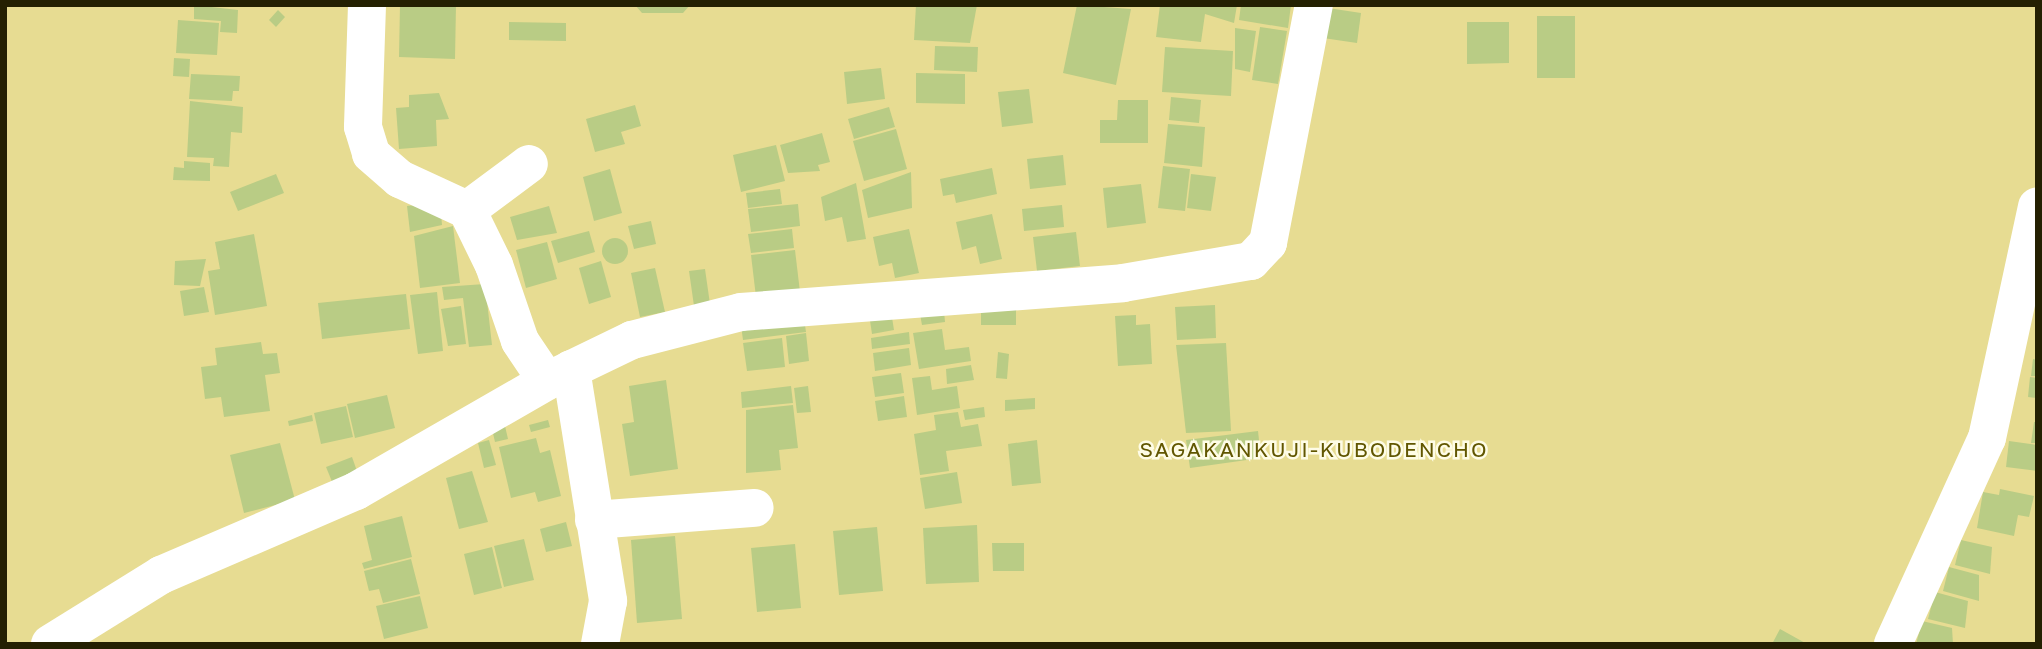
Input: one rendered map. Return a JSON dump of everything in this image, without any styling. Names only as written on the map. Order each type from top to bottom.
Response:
[{"type":"street","points":[[368,5],[363,127],[371,154],[400,179],[467,210],[494,265],[520,341],[559,375],[594,520],[608,601],[600,644]]},
{"type":"street","points":[[50,644],[161,575],[356,491],[559,375],[632,340],[741,312],[1122,282],[1251,261],[1268,243],[1314,5]]},
{"type":"street","points":[[467,210],[529,164]]},
{"type":"street","points":[[1894,644],[1987,438],[2037,206]]},
{"type":"street","points":[[594,520],[755,508]]},
{"type":"building","points":[[194,5],[238,10],[237,33],[220,32],[221,21],[194,19]]},
{"type":"building","points":[[400,5],[456,5],[455,59],[399,57]]},
{"type":"building","points":[[635,5],[690,5],[683,13],[642,13]]},
{"type":"building","points":[[916,5],[977,5],[970,43],[914,40]]},
{"type":"building","points":[[1077,5],[1131,9],[1116,85],[1063,73]]},
{"type":"building","points":[[1160,5],[1237,5],[1234,23],[1205,14],[1201,42],[1156,37]]},
{"type":"building","points":[[1241,5],[1291,5],[1288,28],[1239,20]]},
{"type":"building","points":[[1328,8],[1361,13],[1357,43],[1323,38]]},
{"type":"building","points":[[278,10],[285,17],[276,27],[269,20]]},
{"type":"building","points":[[1537,16],[1575,16],[1575,78],[1537,78]]},
{"type":"building","points":[[178,20],[219,23],[217,55],[176,53]]},
{"type":"building","points":[[509,22],[566,23],[566,41],[509,40]]},
{"type":"building","points":[[1467,22],[1509,22],[1509,63],[1467,64]]},
{"type":"building","points":[[1260,27],[1287,31],[1278,84],[1252,80]]},
{"type":"building","points":[[1235,28],[1256,31],[1250,72],[1235,69]]},
{"type":"building","points":[[935,46],[978,47],[977,72],[934,70]]},
{"type":"building","points":[[1165,47],[1233,51],[1231,96],[1162,92]]},
{"type":"building","points":[[174,58],[190,59],[189,77],[173,76]]},
{"type":"building","points":[[881,68],[885,99],[847,104],[844,72]]},
{"type":"building","points":[[916,73],[965,74],[965,104],[916,103]]},
{"type":"building","points":[[191,74],[240,76],[239,91],[233,91],[232,101],[189,99]]},
{"type":"building","points":[[1029,89],[1033,123],[1002,127],[998,92]]},
{"type":"building","points":[[439,93],[449,119],[436,120],[437,146],[399,149],[396,108],[409,107],[409,95]]},
{"type":"building","points":[[1171,97],[1201,100],[1199,123],[1169,120]]},
{"type":"building","points":[[1118,100],[1148,100],[1148,143],[1100,143],[1100,120],[1117,120]]},
{"type":"building","points":[[190,101],[243,107],[242,133],[231,132],[229,167],[213,166],[214,158],[187,157]]},
{"type":"building","points":[[635,105],[641,126],[621,132],[625,144],[595,152],[586,119]]},
{"type":"building","points":[[889,107],[895,127],[854,139],[848,119]]},
{"type":"building","points":[[1168,124],[1205,127],[1202,167],[1164,163]]},
{"type":"building","points":[[896,129],[907,169],[864,181],[853,141]]},
{"type":"building","points":[[822,133],[830,162],[818,165],[820,171],[788,173],[780,145]]},
{"type":"building","points":[[776,145],[785,181],[741,192],[733,155]]},
{"type":"building","points":[[1063,155],[1066,185],[1030,189],[1027,159]]},
{"type":"building","points":[[184,161],[210,163],[210,181],[173,180],[174,167],[184,168]]},
{"type":"building","points":[[1163,166],[1190,169],[1185,211],[1158,208]]},
{"type":"building","points":[[992,168],[997,194],[956,203],[954,194],[943,196],[940,179]]},
{"type":"building","points":[[610,169],[622,213],[594,221],[583,177]]},
{"type":"building","points":[[911,172],[912,208],[868,218],[862,190]]},
{"type":"building","points":[[276,174],[284,193],[238,211],[230,192]]},
{"type":"building","points":[[1191,174],[1216,177],[1211,211],[1187,208]]},
{"type":"building","points":[[856,183],[866,239],[847,242],[842,217],[825,221],[821,197]]},
{"type":"building","points":[[1141,184],[1146,223],[1107,228],[1103,188]]},
{"type":"building","points":[[780,189],[782,204],[748,208],[746,193]]},
{"type":"building","points":[[440,202],[442,225],[410,232],[407,206]]},
{"type":"building","points":[[798,204],[800,226],[751,232],[748,209]]},
{"type":"building","points":[[1062,205],[1064,227],[1024,231],[1022,209]]},
{"type":"building","points":[[549,206],[557,233],[517,240],[510,217]]},
{"type":"building","points":[[992,214],[1002,259],[980,264],[976,246],[962,250],[956,222]]},
{"type":"building","points":[[651,221],[656,244],[634,249],[628,226]]},
{"type":"building","points":[[453,226],[460,283],[420,288],[414,236]]},
{"type":"building","points":[[792,229],[794,248],[751,253],[748,234]]},
{"type":"building","points":[[909,229],[919,273],[895,278],[892,263],[879,266],[873,237]]},
{"type":"building","points":[[589,231],[595,252],[558,263],[551,241]]},
{"type":"building","points":[[1076,232],[1080,266],[1037,271],[1033,237]]},
{"type":"building","points":[[254,234],[267,306],[215,315],[208,271],[220,269],[215,242]]},
{"type":"building","points":[[615,238],[624,242],[628,251],[624,260],[615,264],[606,260],[602,251],[606,242]]},
{"type":"building","points":[[547,242],[557,279],[526,288],[516,250]]},
{"type":"building","points":[[795,250],[800,292],[756,297],[751,255]]},
{"type":"building","points":[[206,259],[200,286],[174,285],[175,261]]},
{"type":"building","points":[[601,261],[611,297],[589,304],[579,268]]},
{"type":"building","points":[[655,268],[665,312],[640,317],[631,273]]},
{"type":"building","points":[[705,269],[710,304],[694,306],[689,271]]},
{"type":"building","points":[[485,284],[492,345],[469,347],[463,298],[444,300],[442,287]]},
{"type":"building","points":[[204,287],[209,312],[184,316],[180,291]]},
{"type":"building","points":[[437,292],[443,351],[418,354],[410,295]]},
{"type":"building","points":[[406,294],[410,329],[322,339],[318,303]]},
{"type":"building","points":[[1016,305],[1016,325],[981,325],[981,306]]},
{"type":"building","points":[[1215,305],[1216,338],[1177,340],[1175,307]]},
{"type":"building","points":[[461,306],[466,344],[448,346],[441,309]]},
{"type":"building","points":[[891,311],[894,330],[872,334],[869,314]]},
{"type":"building","points":[[944,311],[945,322],[922,325],[920,314]]},
{"type":"building","points":[[1136,315],[1136,325],[1150,324],[1152,364],[1118,366],[1115,316]]},
{"type":"building","points":[[804,318],[806,332],[743,340],[741,325]]},
{"type":"building","points":[[942,329],[945,350],[969,347],[971,361],[919,369],[913,333]]},
{"type":"building","points":[[909,332],[910,344],[872,349],[871,338]]},
{"type":"building","points":[[806,333],[809,361],[789,364],[786,336]]},
{"type":"building","points":[[782,338],[785,367],[747,371],[743,343]]},
{"type":"building","points":[[261,342],[263,354],[277,353],[280,373],[265,375],[270,411],[224,417],[221,397],[205,399],[201,367],[217,365],[215,348]]},
{"type":"building","points":[[1226,343],[1231,431],[1186,433],[1176,345]]},
{"type":"building","points":[[909,348],[911,365],[875,371],[873,353]]},
{"type":"building","points":[[998,352],[1009,354],[1007,379],[996,378]]},
{"type":"building","points":[[2033,359],[2037,360],[2037,376],[2031,376]]},
{"type":"building","points":[[971,365],[974,380],[947,384],[946,369]]},
{"type":"building","points":[[901,373],[904,393],[875,397],[872,377]]},
{"type":"building","points":[[930,376],[932,390],[957,386],[960,408],[917,415],[912,378]]},
{"type":"building","points":[[2030,377],[2037,378],[2037,398],[2028,397]]},
{"type":"building","points":[[666,380],[678,469],[630,476],[622,424],[634,422],[629,386]]},
{"type":"building","points":[[791,386],[793,403],[742,408],[741,392]]},
{"type":"building","points":[[808,386],[811,412],[797,413],[794,388]]},
{"type":"building","points":[[387,395],[395,428],[355,438],[347,404]]},
{"type":"building","points":[[904,396],[907,417],[878,421],[875,401]]},
{"type":"building","points":[[1035,398],[1035,409],[1005,411],[1005,400]]},
{"type":"building","points":[[793,405],[798,448],[779,450],[781,470],[746,473],[746,410]]},
{"type":"building","points":[[346,406],[353,437],[321,444],[314,413]]},
{"type":"building","points":[[984,407],[985,417],[965,420],[963,410]]},
{"type":"building","points":[[958,412],[961,427],[978,424],[982,446],[946,451],[949,471],[920,475],[914,434],[936,430],[934,415]]},
{"type":"building","points":[[312,415],[313,421],[289,426],[288,421]]},
{"type":"building","points":[[548,420],[550,427],[531,432],[529,425]]},
{"type":"building","points":[[2034,422],[2037,422],[2037,443],[2031,443]]},
{"type":"building","points":[[505,426],[508,439],[495,442],[492,429]]},
{"type":"building","points":[[1258,431],[1261,458],[1190,468],[1186,440]]},
{"type":"building","points":[[536,438],[540,453],[550,450],[561,496],[538,502],[535,492],[511,498],[499,447]]},
{"type":"building","points":[[489,440],[496,465],[484,468],[478,443]]},
{"type":"building","points":[[1037,440],[1041,483],[1012,486],[1008,444]]},
{"type":"building","points":[[2009,441],[2037,445],[2037,471],[2006,467]]},
{"type":"building","points":[[280,443],[295,500],[244,513],[230,455]]},
{"type":"building","points":[[352,457],[358,474],[333,484],[326,467]]},
{"type":"building","points":[[472,471],[488,522],[459,529],[446,478]]},
{"type":"building","points":[[957,472],[962,503],[925,509],[920,478]]},
{"type":"building","points":[[2000,489],[2034,496],[2029,517],[2018,515],[2014,536],[1977,528],[1983,492],[1999,495]]},
{"type":"building","points":[[402,516],[412,557],[364,569],[362,563],[372,560],[364,526]]},
{"type":"building","points":[[566,522],[572,546],[546,552],[540,529]]},
{"type":"building","points":[[977,525],[979,582],[926,584],[923,528]]},
{"type":"building","points":[[877,527],[883,591],[839,595],[833,531]]},
{"type":"building","points":[[675,536],[682,619],[637,623],[631,540]]},
{"type":"building","points":[[524,539],[534,580],[504,587],[494,546]]},
{"type":"building","points":[[1961,540],[1992,547],[1990,574],[1955,565]]},
{"type":"building","points":[[992,543],[1024,543],[1024,571],[993,571]]},
{"type":"building","points":[[795,544],[801,608],[757,612],[751,548]]},
{"type":"building","points":[[492,547],[502,588],[474,595],[464,554]]},
{"type":"building","points":[[411,559],[420,594],[383,603],[379,589],[369,591],[364,571]]},
{"type":"building","points":[[1949,567],[1979,575],[1979,601],[1943,591]]},
{"type":"building","points":[[1935,592],[1968,601],[1965,628],[1928,619]]},
{"type":"building","points":[[420,596],[428,628],[384,639],[376,606]]},
{"type":"building","points":[[1922,621],[1952,628],[1953,644],[1916,644]]},
{"type":"building","points":[[1780,629],[1807,644],[1772,644]]},
{"type":"district","name":"SAGAKANKUJI-KUBODENCHO","points":[[1314,449]]}]
